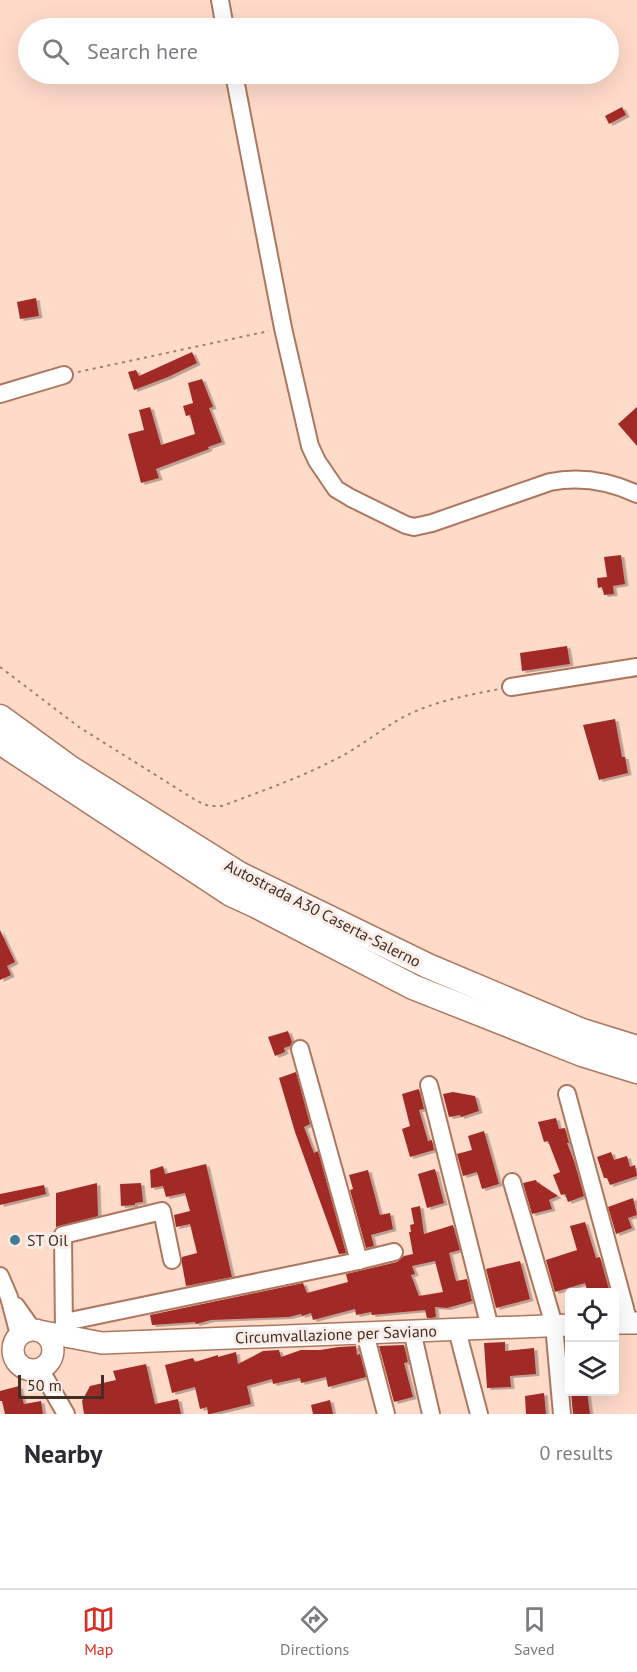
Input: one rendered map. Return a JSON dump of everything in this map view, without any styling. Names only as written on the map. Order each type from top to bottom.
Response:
[{"type":"highway","name":"Autostrada A30 Caserta-Salerno","points":[[0,717],[70,768],[239,874],[428,966],[582,1031],[637,1048]]},
{"type":"highway","name":"Autostrada A30 Caserta-Salerno","points":[[0,742],[231,894],[413,987],[582,1054],[637,1071]]},
{"type":"main road","name":"Circumvallazione per Saviano","points":[[34,1336],[102,1343],[562,1325]]},
{"type":"main road","points":[[0,1369],[38,1366],[54,1349],[49,1336],[34,1336],[13,1347],[15,1359],[38,1366]]},
{"type":"main road","name":"Circumvallazione per Saviano","points":[[38,1366],[71,1352],[102,1343]]},
{"type":"street","points":[[220,0],[223,18]]},
{"type":"street","points":[[236,84],[283,328],[305,428],[316,460],[336,489],[414,527],[432,523],[550,482],[569,478],[621,487],[637,494]]},
{"type":"street","points":[[0,394],[64,375]]},
{"type":"street","points":[[511,687],[637,667]]},
{"type":"street","points":[[300,1049],[359,1261]]},
{"type":"street","points":[[429,1085],[490,1328]]},
{"type":"street","points":[[567,1094],[627,1323]]},
{"type":"street","points":[[512,1182],[562,1325],[561,1414]]},
{"type":"street","points":[[34,1336],[63,1235],[162,1211],[172,1260]]},
{"type":"street","points":[[34,1336],[394,1252]]},
{"type":"street","points":[[0,1276],[9,1297],[34,1336]]},
{"type":"street","points":[[458,1330],[479,1414]]},
{"type":"street","points":[[412,1331],[431,1414]]},
{"type":"street","points":[[365,1333],[386,1414]]},
{"type":"street","points":[[38,1366],[66,1414]]},
{"type":"path","points":[[64,375],[283,328]]},
{"type":"path","points":[[0,668],[79,727],[197,801],[209,806],[222,806],[334,761],[422,708],[470,694],[511,687]]},
{"type":"building","points":[[622,107],[626,115],[609,124],[605,116]]},
{"type":"building","points":[[36,298],[39,316],[20,319],[17,302]]},
{"type":"building","points":[[192,352],[197,363],[134,390],[128,372],[136,370],[139,376]]},
{"type":"building","points":[[202,379],[213,407],[209,408],[222,442],[156,469],[159,478],[141,483],[128,434],[144,430],[139,410],[150,407],[161,445],[195,434],[190,415],[186,416],[183,406],[193,403],[188,383]]},
{"type":"building","points":[[637,407],[637,446],[618,424]]},
{"type":"building","points":[[621,555],[625,584],[613,586],[614,594],[604,595],[602,587],[598,588],[597,578],[607,577],[604,557]]},
{"type":"building","points":[[567,646],[570,664],[522,671],[520,653]]},
{"type":"building","points":[[615,719],[622,757],[625,757],[628,773],[599,780],[583,725]]},
{"type":"building","points":[[0,930],[15,962],[7,966],[11,975],[0,980]]},
{"type":"building","points":[[288,1031],[292,1042],[290,1046],[284,1048],[285,1052],[275,1056],[268,1037]]},
{"type":"building","points":[[296,1072],[310,1124],[304,1127],[314,1153],[318,1151],[346,1253],[339,1254],[295,1132],[279,1078]]},
{"type":"building","points":[[419,1089],[424,1109],[419,1110],[428,1141],[432,1140],[434,1150],[410,1157],[402,1129],[410,1126],[402,1094]]},
{"type":"building","points":[[453,1092],[475,1096],[479,1111],[461,1117],[460,1115],[449,1117],[443,1094]]},
{"type":"building","points":[[556,1118],[559,1129],[565,1128],[569,1143],[567,1143],[584,1196],[568,1202],[565,1194],[561,1195],[553,1175],[560,1172],[548,1141],[544,1142],[538,1122]]},
{"type":"building","points":[[484,1131],[499,1184],[482,1189],[477,1172],[463,1176],[457,1154],[472,1150],[468,1136]]},
{"type":"building","points":[[611,1152],[614,1160],[627,1156],[630,1167],[635,1165],[637,1176],[610,1185],[607,1178],[604,1178],[597,1157]]},
{"type":"building","points":[[206,1164],[232,1277],[186,1286],[182,1257],[197,1253],[190,1224],[176,1227],[174,1215],[190,1211],[185,1193],[166,1197],[163,1186],[151,1188],[150,1170],[163,1166],[165,1174]]},
{"type":"building","points":[[435,1169],[444,1203],[427,1208],[418,1174]]},
{"type":"building","points":[[368,1170],[380,1215],[390,1213],[393,1229],[371,1235],[374,1246],[366,1248],[350,1190],[353,1189],[349,1175]]},
{"type":"building","points":[[536,1180],[558,1196],[549,1200],[552,1209],[532,1214],[523,1183]]},
{"type":"building","points":[[97,1183],[98,1216],[56,1227],[56,1193]]},
{"type":"building","points":[[141,1183],[143,1202],[121,1206],[120,1184]]},
{"type":"building","points":[[44,1185],[46,1194],[0,1205],[0,1194]]},
{"type":"building","points":[[633,1198],[637,1215],[628,1218],[632,1228],[616,1234],[608,1207]]},
{"type":"building","points":[[420,1206],[424,1234],[453,1225],[460,1250],[449,1253],[456,1281],[467,1279],[472,1301],[447,1308],[435,1307],[436,1317],[431,1318],[427,1318],[425,1310],[372,1315],[371,1312],[356,1315],[355,1309],[313,1320],[311,1313],[289,1317],[152,1325],[150,1315],[303,1283],[307,1293],[348,1282],[346,1274],[397,1262],[404,1256],[413,1254],[409,1232],[411,1232],[410,1225],[414,1224],[411,1208]],"holes":[[[435,1261],[443,1292],[419,1296],[411,1275],[415,1274],[412,1266]]]},
{"type":"building","points":[[585,1222],[596,1258],[600,1257],[609,1288],[586,1288],[585,1283],[555,1292],[546,1260],[577,1250],[570,1226]]},
{"type":"building","points":[[520,1261],[530,1299],[496,1308],[486,1269]]},
{"type":"building","points":[[505,1342],[505,1351],[534,1348],[536,1374],[510,1376],[511,1387],[487,1388],[484,1343]]},
{"type":"building","points":[[404,1345],[408,1362],[404,1363],[413,1397],[394,1402],[379,1346]]},
{"type":"building","points":[[356,1346],[357,1355],[360,1354],[366,1377],[328,1387],[326,1377],[301,1383],[300,1378],[273,1384],[272,1379],[247,1386],[251,1404],[210,1414],[208,1414],[207,1407],[200,1409],[195,1387],[172,1393],[165,1365],[193,1358],[195,1362],[236,1352],[238,1364],[263,1351],[279,1350],[281,1357],[301,1350]]},
{"type":"building","points":[[146,1364],[155,1404],[178,1399],[181,1414],[84,1414],[82,1401],[90,1386],[116,1380],[113,1371]]},
{"type":"building","points":[[19,1386],[24,1404],[41,1401],[43,1414],[5,1414],[2,1401],[0,1401],[0,1391]]},
{"type":"building","points":[[544,1393],[546,1414],[526,1414],[525,1396]]},
{"type":"building","points":[[571,1396],[588,1396],[590,1414],[573,1414]]},
{"type":"building","points":[[330,1400],[333,1414],[313,1414],[311,1405]]},
{"type":"place","name":"ST Oil","points":[[15,1240]]}]
